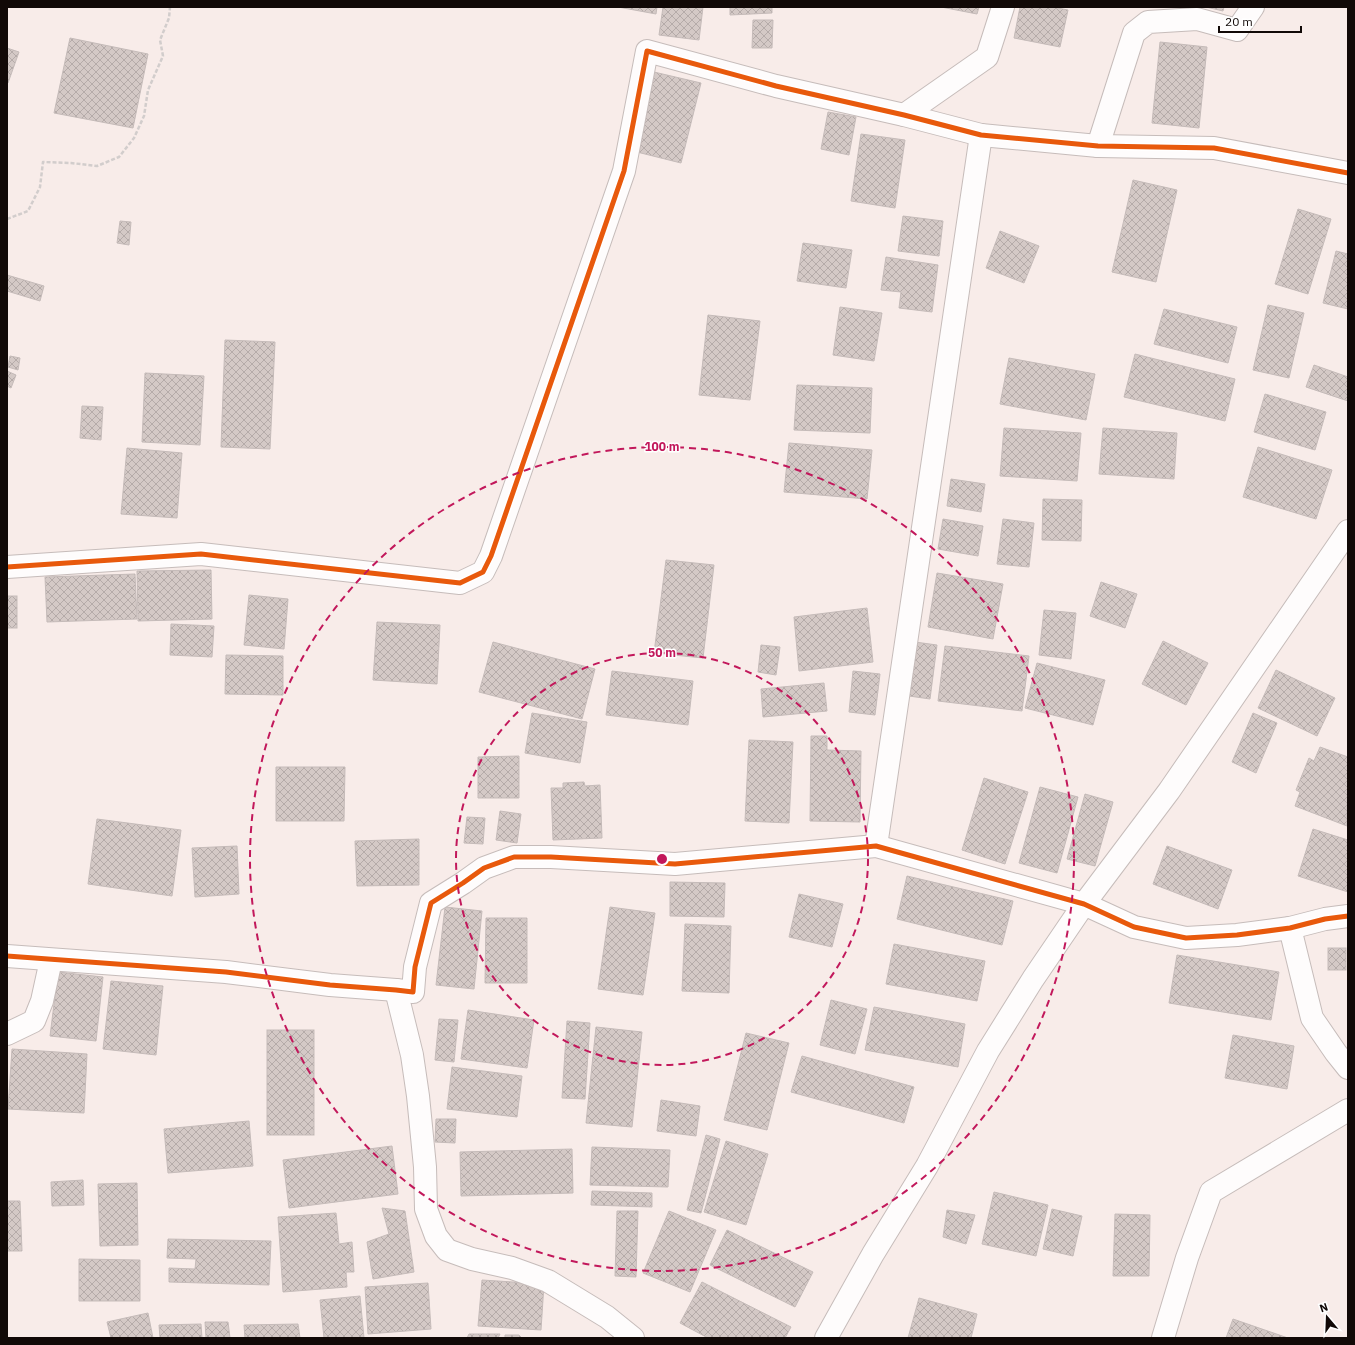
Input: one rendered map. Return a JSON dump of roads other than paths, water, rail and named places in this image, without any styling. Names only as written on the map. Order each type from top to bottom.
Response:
[{"type":"street","points":[[904,115],[987,57],[1003,7]]},
{"type":"street","points":[[1098,146],[1134,33],[1148,22],[1197,19],[1237,30],[1253,7]]},
{"type":"street","points":[[7,567],[201,554],[460,583],[483,572],[491,556],[624,171],[647,51],[776,86],[904,115],[981,135],[1098,146],[1214,148],[1348,173]]},
{"type":"street","points":[[876,846],[981,135]]},
{"type":"street","points":[[826,1338],[873,1254],[927,1166],[988,1051],[1033,979],[1084,904],[1169,791],[1348,531]]},
{"type":"street","points":[[7,956],[191,969],[343,986],[413,992],[416,966],[430,903],[464,883],[484,868],[514,857],[551,857],[675,864],[876,846],[1084,904],[1134,927],[1186,938],[1238,935],[1290,928],[1325,919],[1348,916]]},
{"type":"street","points":[[1290,928],[1312,1018],[1348,1068]]},
{"type":"street","points":[[7,1034],[34,1021],[42,1001],[51,960]]},
{"type":"street","points":[[396,990],[412,1055],[418,1096],[425,1167],[426,1209],[436,1236],[447,1250],[472,1259],[512,1268],[548,1280],[607,1317],[633,1338]]},
{"type":"street","points":[[1163,1338],[1187,1258],[1211,1192],[1348,1110]]}]
